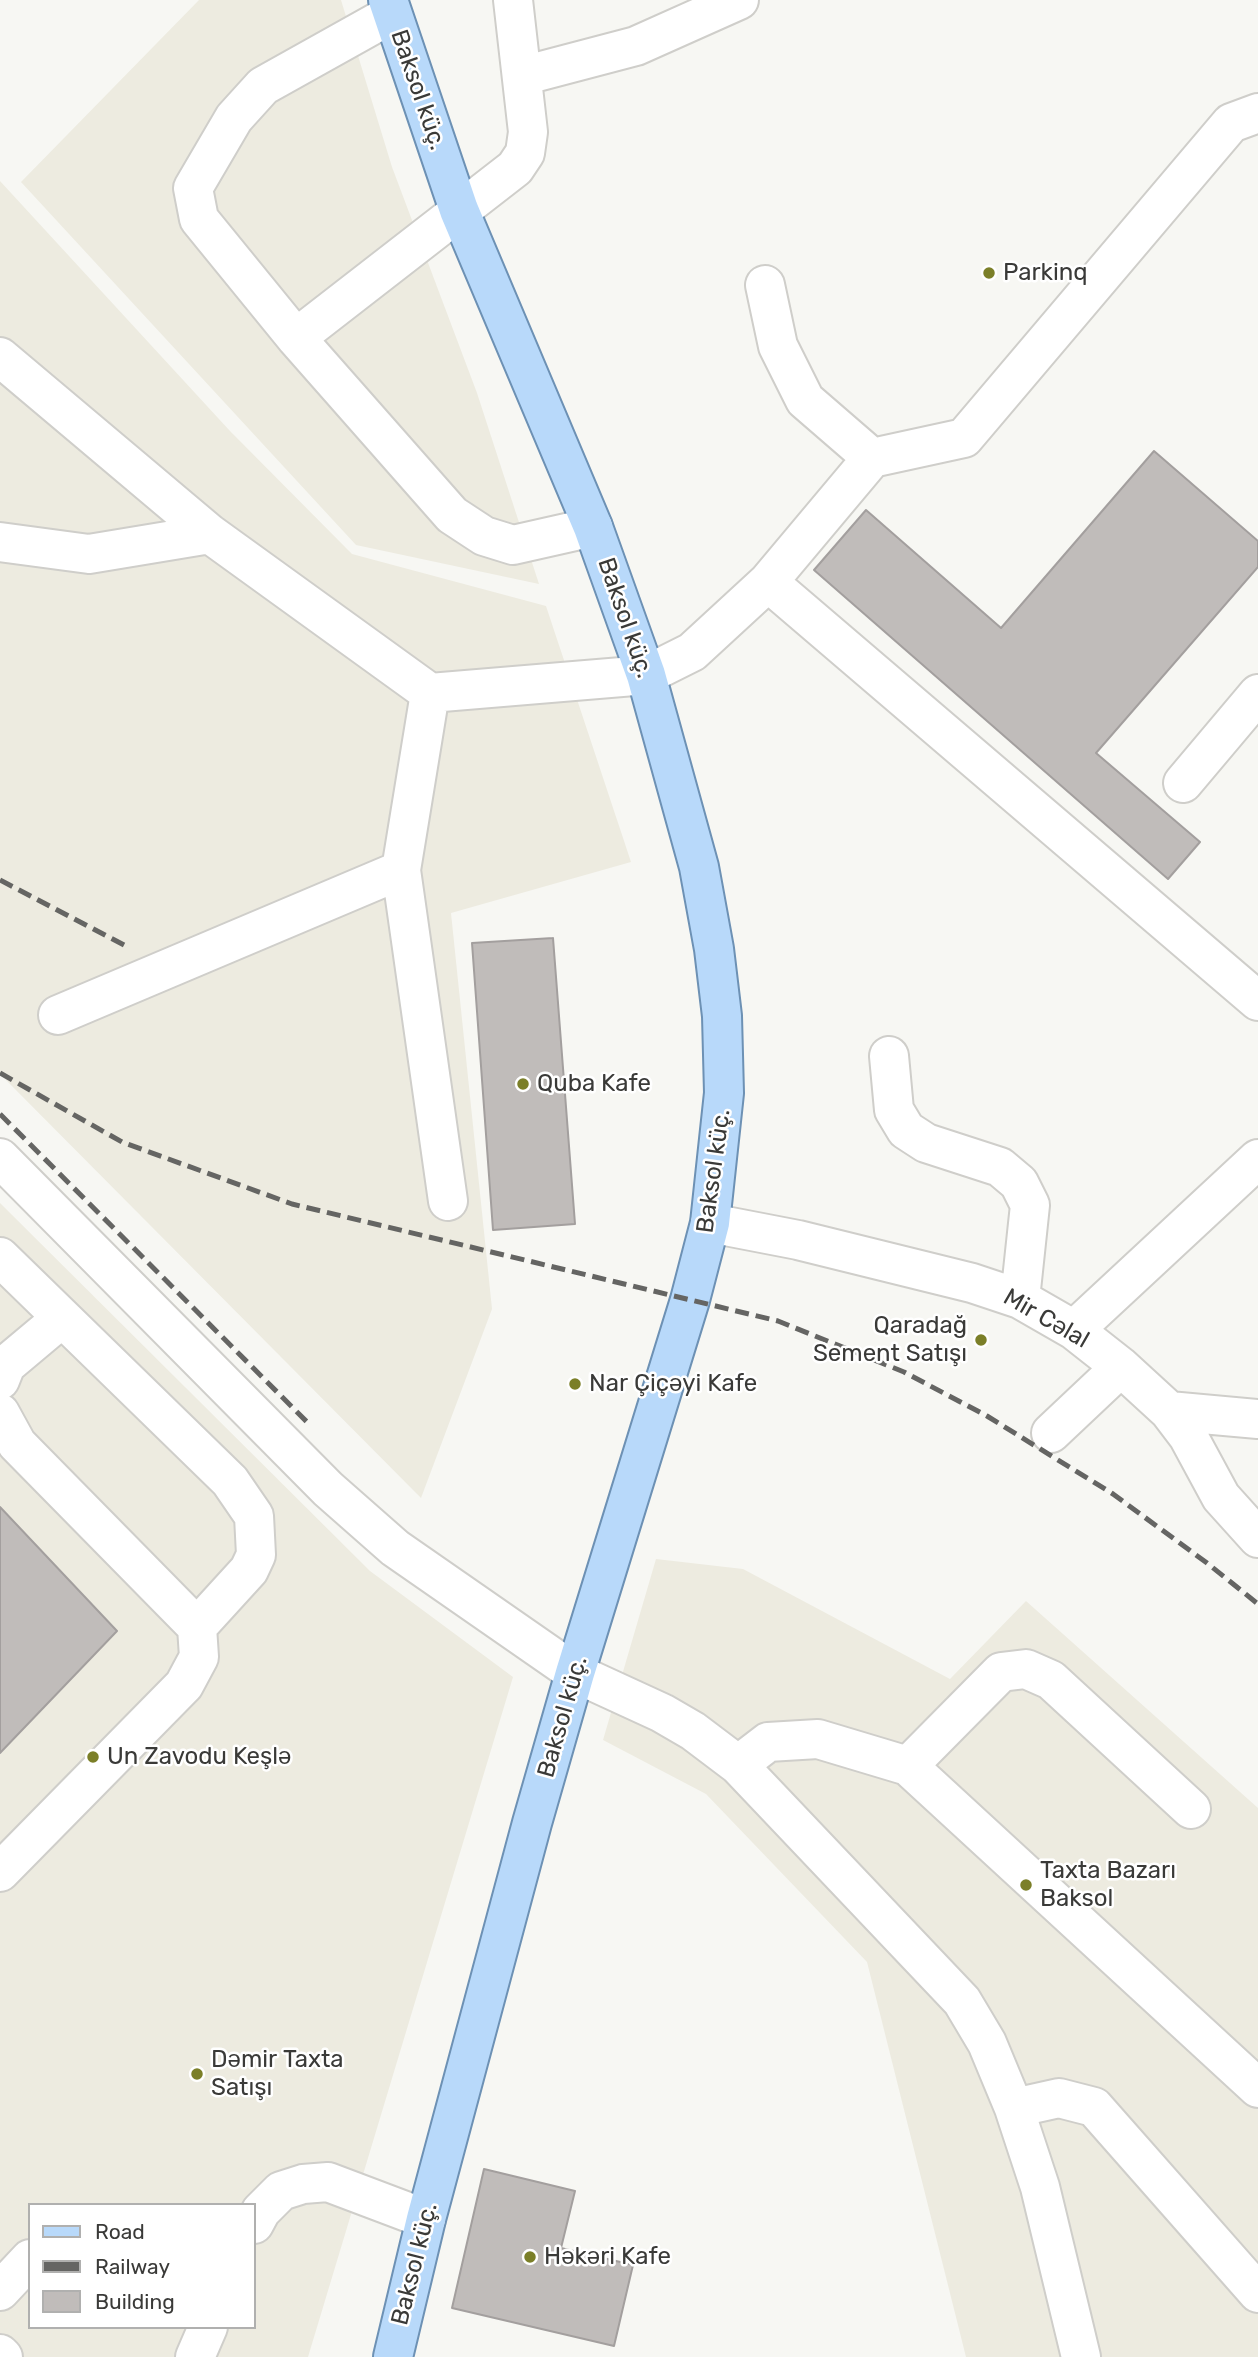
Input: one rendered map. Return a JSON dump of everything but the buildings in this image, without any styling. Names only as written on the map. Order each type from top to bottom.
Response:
[{"type":"main road","name":"Baksol küç.","points":[[390,7],[459,211],[593,527],[646,675],[699,867],[714,949],[722,1016],[724,1093],[710,1223],[690,1300],[575,1673],[529,1836],[426,2219],[393,2357]]},
{"type":"street","points":[[296,338],[514,168],[525,153],[528,132],[513,0]]},
{"type":"street","points":[[522,76],[636,46],[739,0]]},
{"type":"street","points":[[390,7],[263,86],[234,118],[193,188],[199,219],[296,338],[452,514],[484,536],[513,545],[593,527]]},
{"type":"street","points":[[4,368],[210,534],[430,693],[646,675],[692,652],[768,582],[872,458],[964,438],[1231,123],[1258,113]]},
{"type":"street","points":[[765,285],[778,346],[805,400],[872,458]]},
{"type":"street","points":[[0,542],[89,554],[210,534]]},
{"type":"street","points":[[768,582],[1258,1000]]},
{"type":"street","points":[[430,693],[401,870],[448,1201]]},
{"type":"street","points":[[1183,783],[1258,694]]},
{"type":"street","points":[[58,1015],[401,870]]},
{"type":"street","points":[[889,1055],[894,1110],[906,1130],[926,1143],[1000,1167],[1018,1183],[1030,1205],[1020,1299]]},
{"type":"street","points":[[0,1158],[328,1489],[395,1548],[575,1673],[683,1725],[738,1765],[962,2001],[987,2042],[1014,2108],[1040,2187],[1081,2357]]},
{"type":"street","points":[[1074,1330],[1258,1159]]},
{"type":"street","name":"Mir Cəlal","points":[[710,1223],[798,1240],[959,1279],[1020,1299],[1074,1330],[1121,1367],[1169,1411],[1188,1436],[1222,1497],[1258,1538]]},
{"type":"street","points":[[0,1257],[230,1482],[254,1516],[256,1555],[249,1570],[197,1627]]},
{"type":"street","points":[[0,1380],[6,1365],[62,1318]]},
{"type":"street","points":[[1051,1433],[1121,1367]]},
{"type":"street","points":[[1169,1411],[1258,1419]]},
{"type":"street","points":[[0,1413],[17,1444],[197,1627],[199,1657],[184,1685],[0,1872]]},
{"type":"street","points":[[908,1766],[1002,1672],[1026,1669],[1051,1680],[1191,1809]]},
{"type":"street","points":[[738,1765],[768,1742],[818,1739],[908,1766],[1258,2088]]},
{"type":"street","points":[[1014,2108],[1059,2098],[1094,2107],[1258,2293]]},
{"type":"street","points":[[256,2220],[261,2211],[281,2191],[303,2184],[328,2182],[426,2219]]},
{"type":"street","points":[[0,2291],[28,2261]]},
{"type":"street","points":[[195,2357],[207,2329]]},
{"type":"shaded area","points":[[199,0],[341,0],[392,167],[477,393],[539,584],[356,545],[21,182]]},
{"type":"shaded area","points":[[0,181],[230,431],[352,554],[546,606],[631,862],[451,913],[492,1309],[421,1498],[0,1074]]},
{"type":"shaded area","name":"Dəmir Taxta Satışı","points":[[0,1203],[370,1571],[513,1677],[308,2357],[0,2357]]},
{"type":"shaded area","name":"Taxta Bazarı Baksol","points":[[656,1559],[743,1569],[950,1679],[1026,1601],[1258,1808],[1258,2357],[966,2357],[867,1962],[706,1794],[603,1740]]},
{"type":"railway","points":[[0,880],[128,947]]},
{"type":"railway","points":[[0,1073],[122,1142],[292,1204],[778,1321],[904,1372],[987,1416],[1113,1494],[1258,1604]]},
{"type":"railway","points":[[0,1114],[308,1423]]},
{"type":"place","name":"Parkinq","points":[[989,273]]},
{"type":"place","name":"Quba Kafe","points":[[523,1084]]},
{"type":"place","name":"Qaradağ Sement Satışı","points":[[981,1340]]},
{"type":"place","name":"Nar Çiçəyi Kafe","points":[[575,1384]]},
{"type":"place","name":"Un Zavodu Keşlə","points":[[93,1757]]},
{"type":"place","name":"Taxta Bazarı Baksol","points":[[1026,1885]]},
{"type":"place","name":"Dəmir Taxta Satışı","points":[[197,2074]]},
{"type":"place","name":"Həkəri Kafe","points":[[530,2257]]}]
